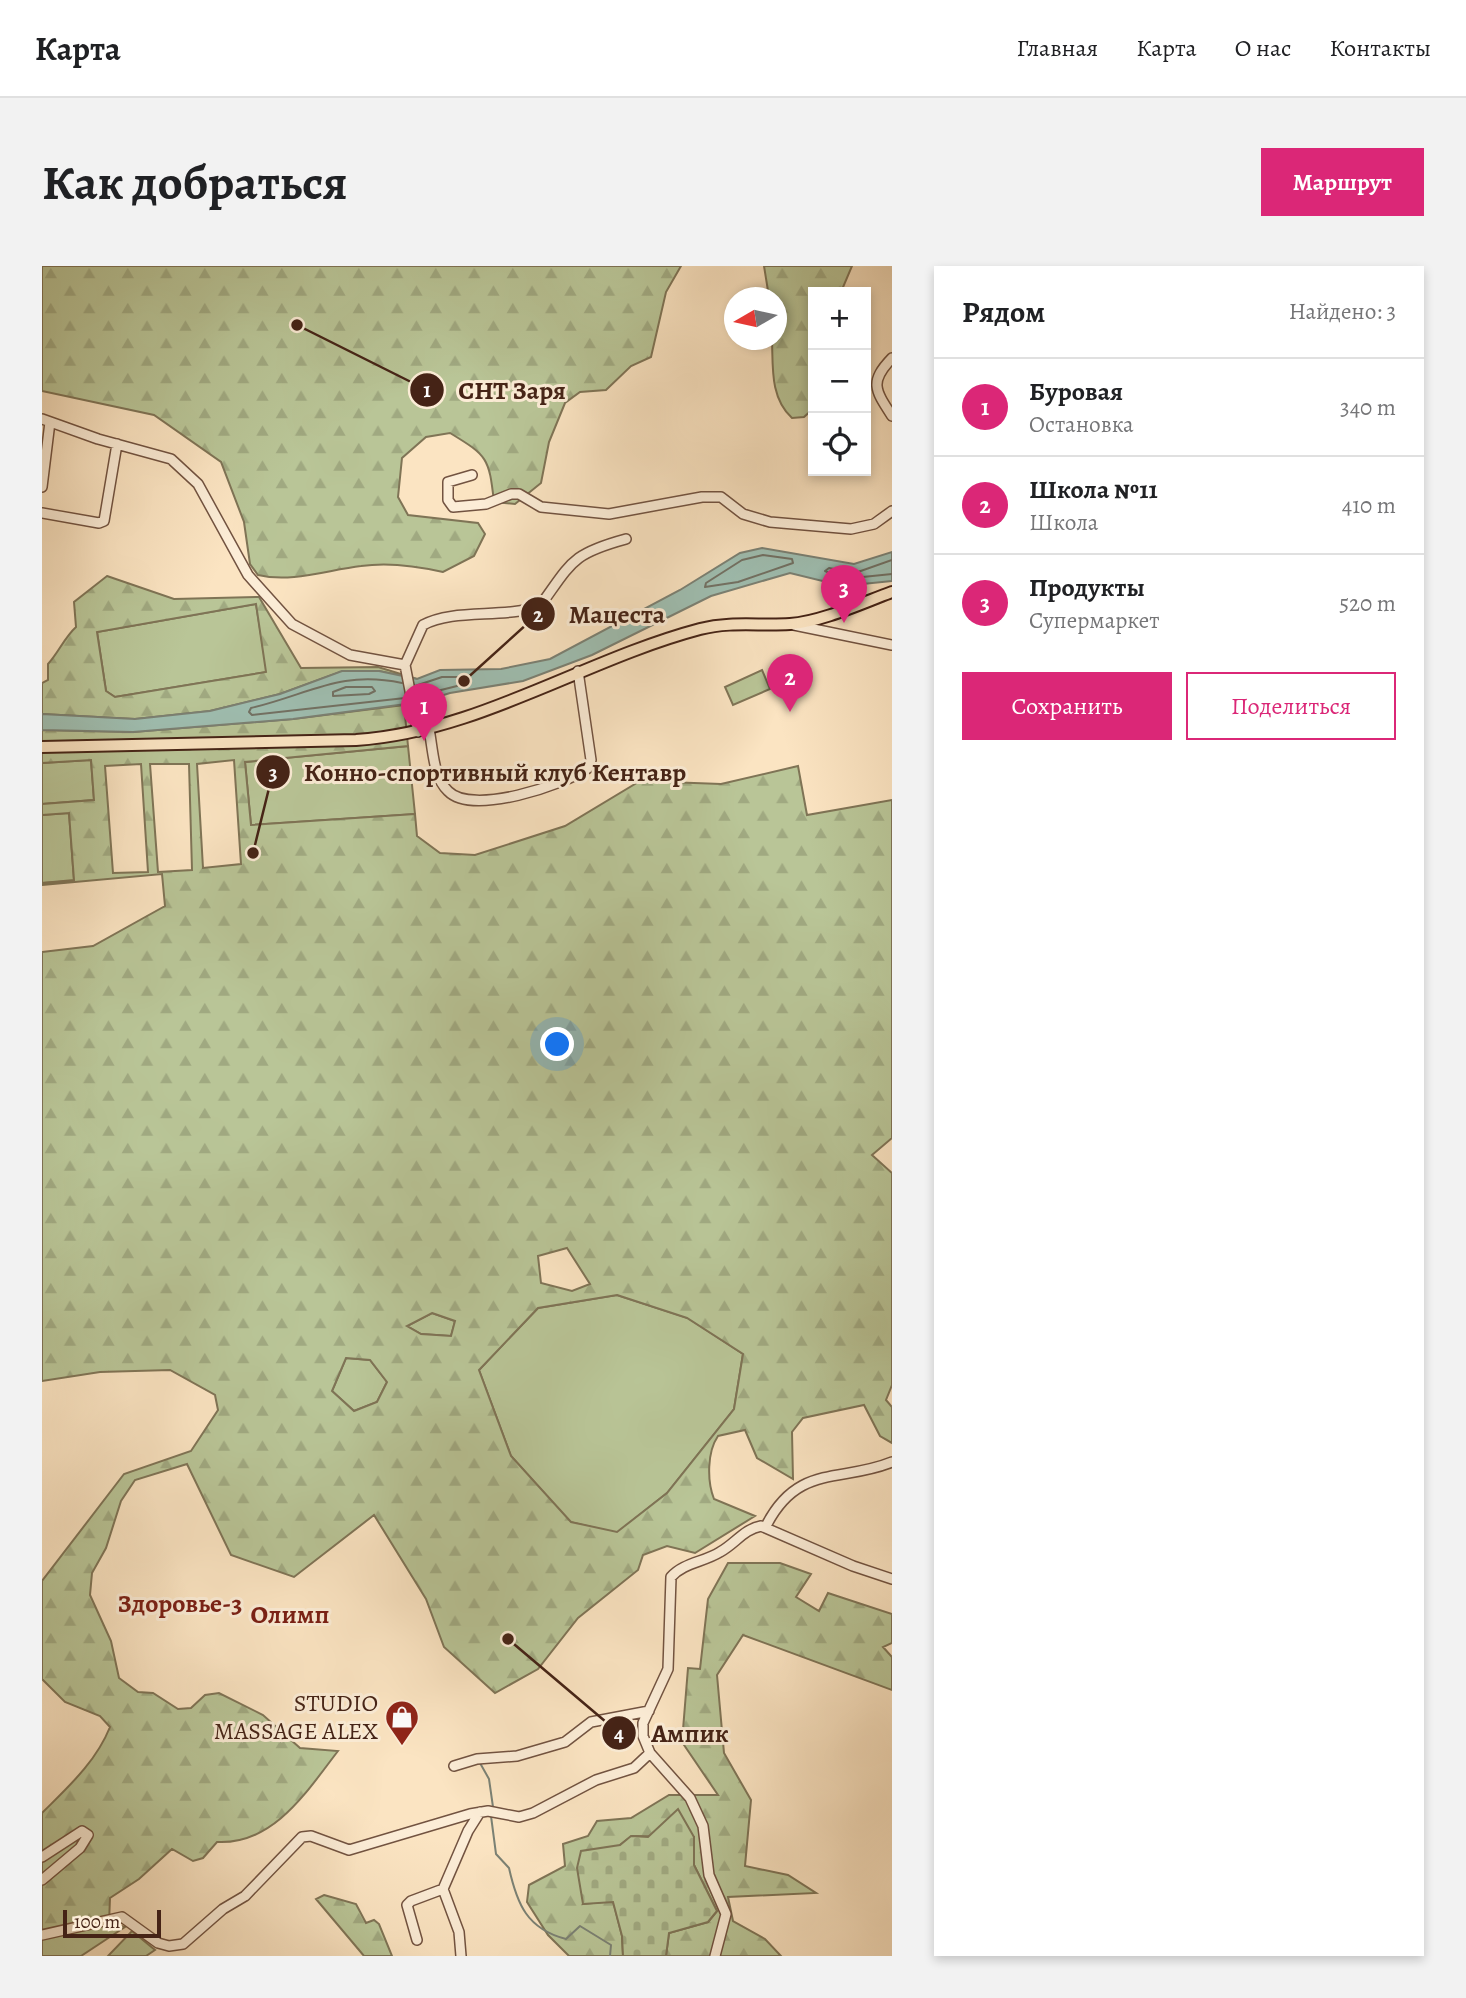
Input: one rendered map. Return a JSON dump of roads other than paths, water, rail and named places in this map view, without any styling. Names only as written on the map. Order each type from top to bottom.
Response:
[{"type":"main road","points":[[42,747],[356,740],[424,730],[486,711],[578,671],[719,625],[789,624],[892,592]]},
{"type":"street","points":[[892,358],[877,374],[878,393],[892,416]]},
{"type":"street","points":[[42,486],[46,421],[171,459],[183,467],[198,484],[248,575],[292,624],[361,659],[406,668]]},
{"type":"street","points":[[42,513],[99,523],[104,521],[117,444]]},
{"type":"street","points":[[472,475],[448,482],[448,500],[453,507],[486,504],[511,494],[546,508],[609,514],[702,497],[720,497],[743,514],[769,522],[851,529],[873,524],[892,511]]},
{"type":"street","points":[[578,671],[591,760],[583,771],[492,800],[459,799],[448,792],[440,780],[424,730],[414,709],[406,668],[423,625],[431,621],[517,612],[540,606],[564,568],[581,554],[626,539]]},
{"type":"street","points":[[789,624],[892,645]]},
{"type":"street","points":[[766,1526],[783,1502],[809,1482],[827,1475],[873,1470],[892,1462]]},
{"type":"street","points":[[715,1956],[726,1913],[709,1875],[703,1826],[690,1798],[650,1752],[643,1729],[668,1669],[671,1577],[678,1570],[722,1551],[748,1530],[766,1526],[853,1566],[892,1579]]},
{"type":"street","points":[[454,1766],[477,1759],[517,1756],[565,1742],[591,1722],[649,1711]]},
{"type":"street","points":[[42,1935],[122,1917],[158,1943],[169,1946],[183,1944],[223,1909],[245,1896],[295,1842],[311,1836],[349,1850],[443,1820],[480,1812],[514,1816],[533,1813],[596,1780],[634,1768],[650,1752]]},
{"type":"street","points":[[461,1956],[459,1932],[443,1889],[468,1830],[480,1812]]},
{"type":"street","points":[[42,1857],[75,1834],[82,1831],[88,1835],[80,1848],[42,1880]]},
{"type":"street","points":[[417,1940],[407,1905],[411,1900],[443,1889]]},
{"type":"water","points":[[762,548],[854,564],[892,552],[892,581],[843,586],[790,573],[711,596],[592,655],[523,681],[450,693],[421,702],[293,719],[133,732],[42,730],[42,714],[135,719],[210,711],[280,694],[342,671],[379,671],[417,679],[440,670],[501,669],[550,659],[680,590],[740,553]]},
{"type":"waterway","points":[[480,1763],[489,1779],[493,1807]]},
{"type":"waterway","points":[[491,1816],[496,1854],[509,1868],[520,1904],[533,1922],[553,1935],[566,1939],[580,1926],[611,1945],[610,1956]]},
{"type":"place","name":"СНТ Заря","points":[[297,325]]},
{"type":"place","name":"Продукты","points":[[844,623]]},
{"type":"place","name":"Мацеста","points":[[464,681]]},
{"type":"place","name":"Школа №11","points":[[790,712]]},
{"type":"place","name":"Буровая","points":[[424,741]]},
{"type":"place","name":"Конно-спортивный клуб Кентавр","points":[[253,853]]},
{"type":"place","name":"Ампик","points":[[508,1639]]},
{"type":"place","name":"STUDIO MASSAGE ALEX","points":[[402,1747]]},
{"type":"district","name":"Здоровье-3","points":[[180,1603]]},
{"type":"district","name":"Олимп","points":[[290,1614]]}]
